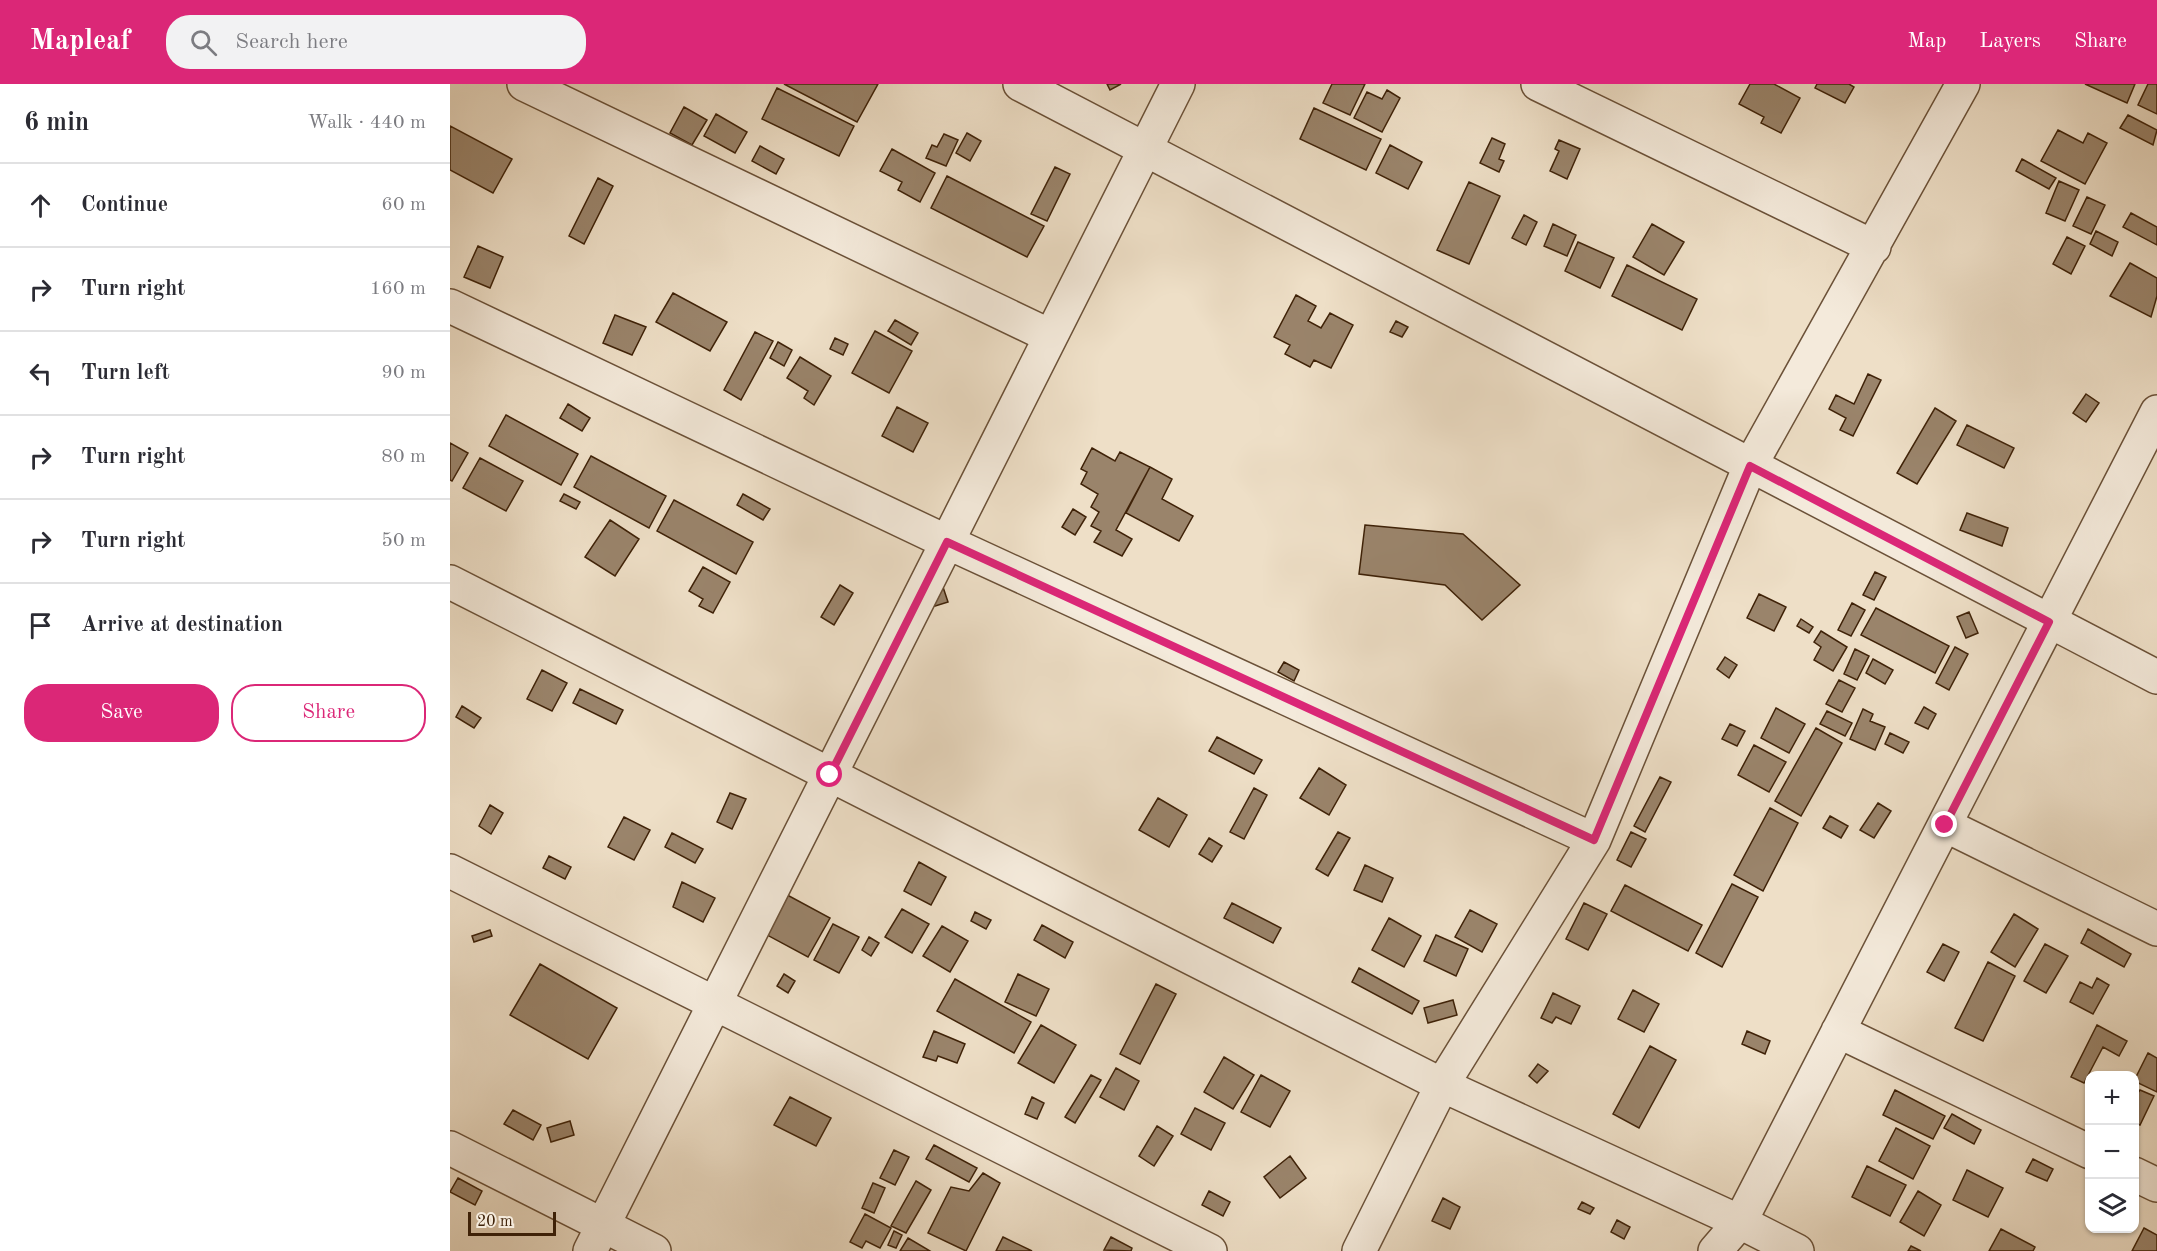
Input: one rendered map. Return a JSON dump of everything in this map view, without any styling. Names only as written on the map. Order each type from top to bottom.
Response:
[{"type":"street","points":[[524,84],[1050,336]]},
{"type":"street","points":[[1020,84],[1146,147],[1750,466],[2157,677]]},
{"type":"street","points":[[596,1238],[1178,84]]},
{"type":"street","points":[[1538,84],[1874,247]]},
{"type":"street","points":[[1359,1251],[1442,1085],[1594,840],[1750,466],[1963,84]]},
{"type":"street","points":[[450,306],[947,542],[1594,840]]},
{"type":"street","points":[[1715,1251],[1740,1222],[2156,415]]},
{"type":"street","points":[[450,582],[1442,1085],[1740,1222],[1797,1251]]},
{"type":"street","points":[[1945,825],[2157,929]]},
{"type":"street","points":[[450,871],[1210,1251]]},
{"type":"street","points":[[1838,1031],[2085,1150]]},
{"type":"street","points":[[450,1148],[596,1238],[654,1251]]},
{"type":"street","points":[[2139,1176],[2157,1185]]},
{"type":"building","points":[[784,84],[878,84],[857,122]]},
{"type":"building","points":[[1107,84],[1121,84],[1110,90]]},
{"type":"building","points":[[1332,84],[1365,84],[1350,115],[1323,103]]},
{"type":"building","points":[[1750,84],[1774,84],[1800,98],[1781,133],[1761,123],[1764,117],[1739,104]]},
{"type":"building","points":[[1817,84],[1849,84],[1854,87],[1845,103],[1815,88]]},
{"type":"building","points":[[2085,84],[2135,84],[2127,103]]},
{"type":"building","points":[[2148,84],[2157,84],[2157,114],[2138,105]]},
{"type":"building","points":[[777,88],[854,126],[839,156],[762,119]]},
{"type":"building","points":[[1387,90],[1400,98],[1382,132],[1354,118],[1367,92],[1382,99]]},
{"type":"building","points":[[684,107],[707,120],[692,145],[670,133]]},
{"type":"building","points":[[1314,108],[1381,139],[1366,170],[1300,139]]},
{"type":"building","points":[[716,114],[747,132],[735,153],[704,136]]},
{"type":"building","points":[[2128,115],[2157,130],[2153,145],[2120,128]]},
{"type":"building","points":[[450,126],[512,159],[493,193],[450,170]]},
{"type":"building","points":[[2058,130],[2083,143],[2088,133],[2107,143],[2085,184],[2041,161]]},
{"type":"building","points":[[967,133],[981,141],[970,161],[956,153]]},
{"type":"building","points":[[944,134],[958,140],[946,166],[926,158],[932,145],[937,147]]},
{"type":"building","points":[[1492,138],[1505,144],[1499,159],[1504,161],[1499,172],[1480,163]]},
{"type":"building","points":[[1559,140],[1580,149],[1567,179],[1550,171],[1559,151],[1555,149]]},
{"type":"building","points":[[1390,145],[1422,162],[1408,189],[1376,173]]},
{"type":"building","points":[[760,146],[784,159],[776,174],[752,161]]},
{"type":"building","points":[[892,149],[935,173],[920,202],[898,190],[902,182],[880,171]]},
{"type":"building","points":[[2022,159],[2056,178],[2049,189],[2016,171]]},
{"type":"building","points":[[1055,167],[1070,174],[1047,221],[1031,214]]},
{"type":"building","points":[[947,176],[1044,226],[1027,257],[931,208]]},
{"type":"building","points":[[598,178],[613,186],[584,244],[569,236]]},
{"type":"building","points":[[2059,181],[2079,190],[2065,221],[2046,213]]},
{"type":"building","points":[[1469,182],[1500,196],[1469,264],[1437,250]]},
{"type":"building","points":[[2087,197],[2105,205],[2091,234],[2073,226]]},
{"type":"building","points":[[2131,213],[2157,227],[2157,245],[2123,227]]},
{"type":"building","points":[[1524,215],[1537,222],[1526,245],[1512,238]]},
{"type":"building","points":[[1553,224],[1576,235],[1567,256],[1544,246]]},
{"type":"building","points":[[1652,224],[1684,242],[1664,275],[1633,257]]},
{"type":"building","points":[[2096,231],[2118,242],[2112,256],[2090,244]]},
{"type":"building","points":[[2067,237],[2085,246],[2071,274],[2053,264]]},
{"type":"building","points":[[1578,242],[1614,258],[1600,288],[1565,271]]},
{"type":"building","points":[[478,246],[503,257],[490,288],[464,277]]},
{"type":"building","points":[[2130,263],[2157,278],[2157,296],[2151,317],[2110,296]]},
{"type":"building","points":[[1627,265],[1697,299],[1682,330],[1612,296]]},
{"type":"building","points":[[673,293],[727,322],[710,351],[656,322]]},
{"type":"building","points":[[1296,295],[1316,306],[1308,321],[1321,328],[1330,313],[1353,325],[1331,368],[1314,360],[1310,367],[1285,354],[1290,345],[1274,337]]},
{"type":"building","points":[[615,315],[646,327],[632,355],[603,343]]},
{"type":"building","points":[[895,320],[918,333],[911,345],[888,331]]},
{"type":"building","points":[[1396,321],[1408,327],[1402,337],[1390,332]]},
{"type":"building","points":[[875,331],[912,351],[889,393],[852,373]]},
{"type":"building","points":[[755,332],[773,341],[741,400],[724,390]]},
{"type":"building","points":[[835,338],[848,344],[843,355],[830,349]]},
{"type":"building","points":[[778,342],[792,350],[784,366],[770,358]]},
{"type":"building","points":[[800,357],[831,376],[814,405],[804,398],[808,391],[787,378]]},
{"type":"building","points":[[1868,374],[1881,380],[1853,436],[1840,430],[1846,418],[1829,409],[1836,395],[1854,404]]},
{"type":"building","points":[[2086,394],[2099,403],[2086,422],[2073,413]]},
{"type":"building","points":[[568,404],[590,418],[582,431],[560,418]]},
{"type":"building","points":[[897,407],[928,423],[913,452],[882,436]]},
{"type":"building","points":[[1935,408],[1956,421],[1917,484],[1897,473]]},
{"type":"building","points":[[506,415],[578,454],[561,485],[489,446]]},
{"type":"building","points":[[1967,425],[2014,448],[2004,468],[1957,445]]},
{"type":"building","points":[[450,443],[468,453],[452,481],[450,480]]},
{"type":"building","points":[[1092,448],[1115,461],[1120,452],[1150,467],[1116,530],[1132,539],[1122,556],[1094,542],[1101,531],[1091,526],[1099,512],[1091,507],[1098,494],[1081,484],[1087,472],[1081,469]]},
{"type":"building","points":[[591,456],[666,496],[649,528],[574,487]]},
{"type":"building","points":[[480,458],[523,481],[506,511],[463,488]]},
{"type":"building","points":[[1150,467],[1172,479],[1162,499],[1193,516],[1179,541],[1126,513]]},
{"type":"building","points":[[564,494],[580,502],[576,509],[560,501]]},
{"type":"building","points":[[743,494],[770,509],[763,520],[737,505]]},
{"type":"building","points":[[674,500],[753,542],[736,574],[657,531]]},
{"type":"building","points":[[1073,509],[1086,517],[1075,535],[1062,527]]},
{"type":"building","points":[[1967,513],[2008,528],[2002,546],[1960,530]]},
{"type":"building","points":[[610,520],[639,539],[615,576],[585,557]]},
{"type":"building","points":[[1365,525],[1463,534],[1520,585],[1482,620],[1445,585],[1359,574]]},
{"type":"building","points":[[703,567],[730,582],[713,613],[699,606],[703,599],[689,591]]},
{"type":"building","points":[[1875,572],[1886,577],[1874,600],[1863,595]]},
{"type":"building","points":[[840,585],[853,593],[834,625],[821,617]]},
{"type":"building","points":[[943,587],[948,602],[932,607]]},
{"type":"building","points":[[1759,594],[1786,607],[1774,631],[1747,618]]},
{"type":"building","points":[[1852,603],[1865,610],[1851,636],[1838,630]]},
{"type":"building","points":[[1876,608],[1949,646],[1935,673],[1861,635]]},
{"type":"building","points":[[1969,612],[1978,633],[1966,638],[1957,617]]},
{"type":"building","points":[[1801,619],[1813,627],[1809,633],[1797,626]]},
{"type":"building","points":[[1821,631],[1847,647],[1833,671],[1814,660],[1821,647],[1814,642]]},
{"type":"building","points":[[1955,647],[1968,654],[1949,690],[1936,683]]},
{"type":"building","points":[[1855,649],[1869,656],[1857,680],[1844,674]]},
{"type":"building","points":[[1725,657],[1737,665],[1729,678],[1717,669]]},
{"type":"building","points":[[1873,659],[1893,670],[1885,684],[1866,673]]},
{"type":"building","points":[[1284,662],[1299,670],[1294,681],[1278,672]]},
{"type":"building","points":[[542,670],[567,683],[552,711],[527,699]]},
{"type":"building","points":[[1839,680],[1855,688],[1842,712],[1826,704]]},
{"type":"building","points":[[580,689],[623,710],[616,724],[573,703]]},
{"type":"building","points":[[462,706],[481,718],[474,728],[456,717]]},
{"type":"building","points":[[1924,707],[1936,714],[1928,729],[1915,723]]},
{"type":"building","points":[[1776,708],[1805,724],[1789,753],[1761,738]]},
{"type":"building","points":[[1863,709],[1873,714],[1870,721],[1885,727],[1875,750],[1850,739]]},
{"type":"building","points":[[1827,711],[1852,723],[1845,736],[1820,724]]},
{"type":"building","points":[[1730,724],[1745,731],[1737,746],[1722,739]]},
{"type":"building","points":[[1816,728],[1842,743],[1801,816],[1775,801]]},
{"type":"building","points":[[1890,733],[1909,742],[1903,753],[1885,744]]},
{"type":"building","points":[[1217,737],[1262,760],[1254,774],[1209,751]]},
{"type":"building","points":[[1754,745],[1786,762],[1769,792],[1738,775]]},
{"type":"building","points":[[1319,768],[1346,785],[1329,815],[1300,798]]},
{"type":"building","points":[[1660,777],[1671,782],[1645,832],[1634,826]]},
{"type":"building","points":[[1254,788],[1267,795],[1244,839],[1230,832]]},
{"type":"building","points":[[730,793],[746,799],[732,829],[717,822]]},
{"type":"building","points":[[1158,798],[1187,815],[1169,847],[1139,830]]},
{"type":"building","points":[[1878,803],[1891,811],[1874,838],[1860,830]]},
{"type":"building","points":[[490,805],[503,813],[491,834],[479,826]]},
{"type":"building","points":[[1770,808],[1798,823],[1763,891],[1734,875]]},
{"type":"building","points":[[1830,816],[1848,826],[1841,838],[1823,828]]},
{"type":"building","points":[[624,817],[650,830],[634,860],[608,847]]},
{"type":"building","points":[[1338,832],[1350,838],[1328,876],[1316,869]]},
{"type":"building","points":[[1631,832],[1646,839],[1631,867],[1617,860]]},
{"type":"building","points":[[672,833],[703,849],[695,863],[665,847]]},
{"type":"building","points":[[1209,838],[1222,846],[1212,862],[1199,854]]},
{"type":"building","points":[[549,856],[571,867],[565,879],[543,868]]},
{"type":"building","points":[[919,862],[946,877],[931,905],[904,891]]},
{"type":"building","points":[[1365,865],[1393,878],[1382,902],[1354,890]]},
{"type":"building","points":[[682,882],[715,898],[703,922],[673,907]]},
{"type":"building","points":[[1732,884],[1758,897],[1722,967],[1696,953]]},
{"type":"building","points":[[1625,885],[1702,925],[1688,951],[1611,911]]},
{"type":"building","points":[[778,890],[830,918],[808,957],[756,929]]},
{"type":"building","points":[[1232,903],[1281,928],[1273,943],[1224,918]]},
{"type":"building","points":[[1584,903],[1607,914],[1588,950],[1566,939]]},
{"type":"building","points":[[902,909],[929,924],[912,953],[885,937]]},
{"type":"building","points":[[1470,910],[1497,924],[1482,952],[1455,937]]},
{"type":"building","points":[[975,912],[991,920],[986,929],[971,921]]},
{"type":"building","points":[[2014,914],[2038,929],[2015,967],[1991,952]]},
{"type":"building","points":[[1389,918],[1421,936],[1404,967],[1372,950]]},
{"type":"building","points":[[833,924],[859,937],[839,973],[814,960]]},
{"type":"building","points":[[1042,925],[1073,942],[1065,958],[1034,940]]},
{"type":"building","points":[[942,926],[968,941],[950,972],[923,956]]},
{"type":"building","points":[[2088,929],[2131,954],[2124,967],[2081,943]]},
{"type":"building","points":[[490,930],[492,936],[474,942],[472,936]]},
{"type":"building","points":[[1436,935],[1468,949],[1456,976],[1424,961]]},
{"type":"building","points":[[869,937],[879,943],[871,956],[862,950]]},
{"type":"building","points":[[1943,944],[1959,952],[1944,981],[1927,972]]},
{"type":"building","points":[[2045,944],[2068,956],[2046,993],[2024,981]]},
{"type":"building","points":[[1988,962],[2015,976],[1983,1041],[1955,1028]]},
{"type":"building","points":[[540,964],[617,1008],[588,1059],[510,1015]]},
{"type":"building","points":[[1359,968],[1419,1001],[1412,1014],[1352,982]]},
{"type":"building","points":[[784,974],[795,981],[788,993],[777,986]]},
{"type":"building","points":[[1018,974],[1049,989],[1036,1016],[1005,1002]]},
{"type":"building","points":[[2097,978],[2109,985],[2093,1014],[2070,1002],[2080,982],[2092,988]]},
{"type":"building","points":[[955,979],[1031,1022],[1014,1053],[937,1011]]},
{"type":"building","points":[[1156,984],[1176,994],[1140,1064],[1120,1054]]},
{"type":"building","points":[[1633,990],[1659,1004],[1644,1032],[1618,1019]]},
{"type":"building","points":[[1553,993],[1580,1006],[1571,1024],[1556,1017],[1552,1023],[1541,1018]]},
{"type":"building","points":[[1453,1000],[1457,1015],[1428,1023],[1424,1008]]},
{"type":"building","points":[[1041,1025],[1076,1045],[1054,1083],[1018,1063]]},
{"type":"building","points":[[2097,1025],[2127,1041],[2119,1056],[2103,1047],[2090,1071],[2085,1071],[2084,1083],[2071,1077]]},
{"type":"building","points":[[934,1031],[965,1044],[957,1063],[938,1056],[936,1061],[923,1057]]},
{"type":"building","points":[[1747,1031],[1770,1041],[1765,1054],[1742,1044]]},
{"type":"building","points":[[1650,1046],[1676,1060],[1639,1128],[1613,1114]]},
{"type":"building","points":[[2148,1053],[2157,1058],[2157,1092],[2139,1083],[2139,1071]]},
{"type":"building","points":[[1224,1057],[1254,1075],[1233,1109],[1204,1092]]},
{"type":"building","points":[[1538,1064],[1548,1071],[1537,1083],[1529,1076]]},
{"type":"building","points":[[1116,1068],[1139,1081],[1124,1110],[1100,1097]]},
{"type":"building","points":[[1091,1075],[1101,1080],[1075,1123],[1065,1117]]},
{"type":"building","points":[[1261,1075],[1290,1091],[1270,1127],[1241,1112]]},
{"type":"building","points":[[1895,1090],[1945,1116],[1933,1139],[1883,1115]]},
{"type":"building","points":[[2139,1091],[2154,1096],[2140,1125],[2139,1125]]},
{"type":"building","points":[[790,1097],[831,1118],[816,1146],[774,1125]]},
{"type":"building","points":[[1032,1097],[1044,1103],[1037,1119],[1025,1114]]},
{"type":"building","points":[[1195,1108],[1225,1123],[1211,1150],[1181,1134]]},
{"type":"building","points":[[513,1110],[541,1125],[533,1140],[504,1124]]},
{"type":"building","points":[[1952,1114],[1981,1130],[1974,1144],[1944,1128]]},
{"type":"building","points":[[570,1121],[574,1135],[551,1142],[547,1128]]},
{"type":"building","points":[[1157,1126],[1173,1136],[1154,1166],[1139,1156]]},
{"type":"building","points":[[1896,1128],[1930,1146],[1913,1179],[1879,1161]]},
{"type":"building","points":[[934,1145],[977,1168],[969,1182],[926,1159]]},
{"type":"building","points":[[894,1150],[909,1157],[895,1185],[880,1178]]},
{"type":"building","points":[[1290,1156],[1306,1178],[1280,1198],[1264,1177]]},
{"type":"building","points":[[2033,1159],[2053,1169],[2047,1181],[2026,1172]]},
{"type":"building","points":[[1867,1166],[1906,1185],[1890,1216],[1852,1197]]},
{"type":"building","points":[[1967,1170],[2003,1188],[1988,1217],[1953,1200]]},
{"type":"building","points":[[983,1173],[1000,1183],[966,1251],[928,1233],[951,1187],[969,1191]]},
{"type":"building","points":[[458,1178],[482,1191],[475,1205],[450,1192]]},
{"type":"building","points":[[916,1181],[931,1190],[906,1233],[891,1226]]},
{"type":"building","points":[[873,1183],[885,1188],[874,1213],[862,1208]]},
{"type":"building","points":[[1209,1191],[1230,1202],[1223,1216],[1202,1205]]},
{"type":"building","points":[[1918,1191],[1941,1205],[1924,1236],[1900,1222]]},
{"type":"building","points":[[1443,1198],[1460,1207],[1450,1229],[1432,1221]]},
{"type":"building","points":[[1582,1202],[1594,1208],[1590,1214],[1578,1209]]},
{"type":"building","points":[[865,1214],[891,1228],[880,1248],[866,1241],[862,1248],[850,1242]]},
{"type":"building","points":[[1617,1220],[1630,1227],[1624,1239],[1611,1232]]},
{"type":"building","points":[[2144,1228],[2157,1235],[2157,1251],[2132,1251]]},
{"type":"building","points":[[2001,1229],[2035,1247],[2033,1251],[1989,1251]]},
{"type":"building","points":[[894,1231],[902,1235],[896,1248],[888,1245]]},
{"type":"building","points":[[1003,1237],[1032,1251],[996,1251]]},
{"type":"building","points":[[1111,1237],[1132,1248],[1131,1251],[1104,1250]]},
{"type":"building","points":[[908,1238],[930,1251],[900,1251]]},
{"type":"building","points":[[1911,1246],[1921,1251],[1908,1251]]},
{"type":"route","points":[[830,775],[947,542],[1594,840],[1750,466],[2049,622],[1945,825]]}]
